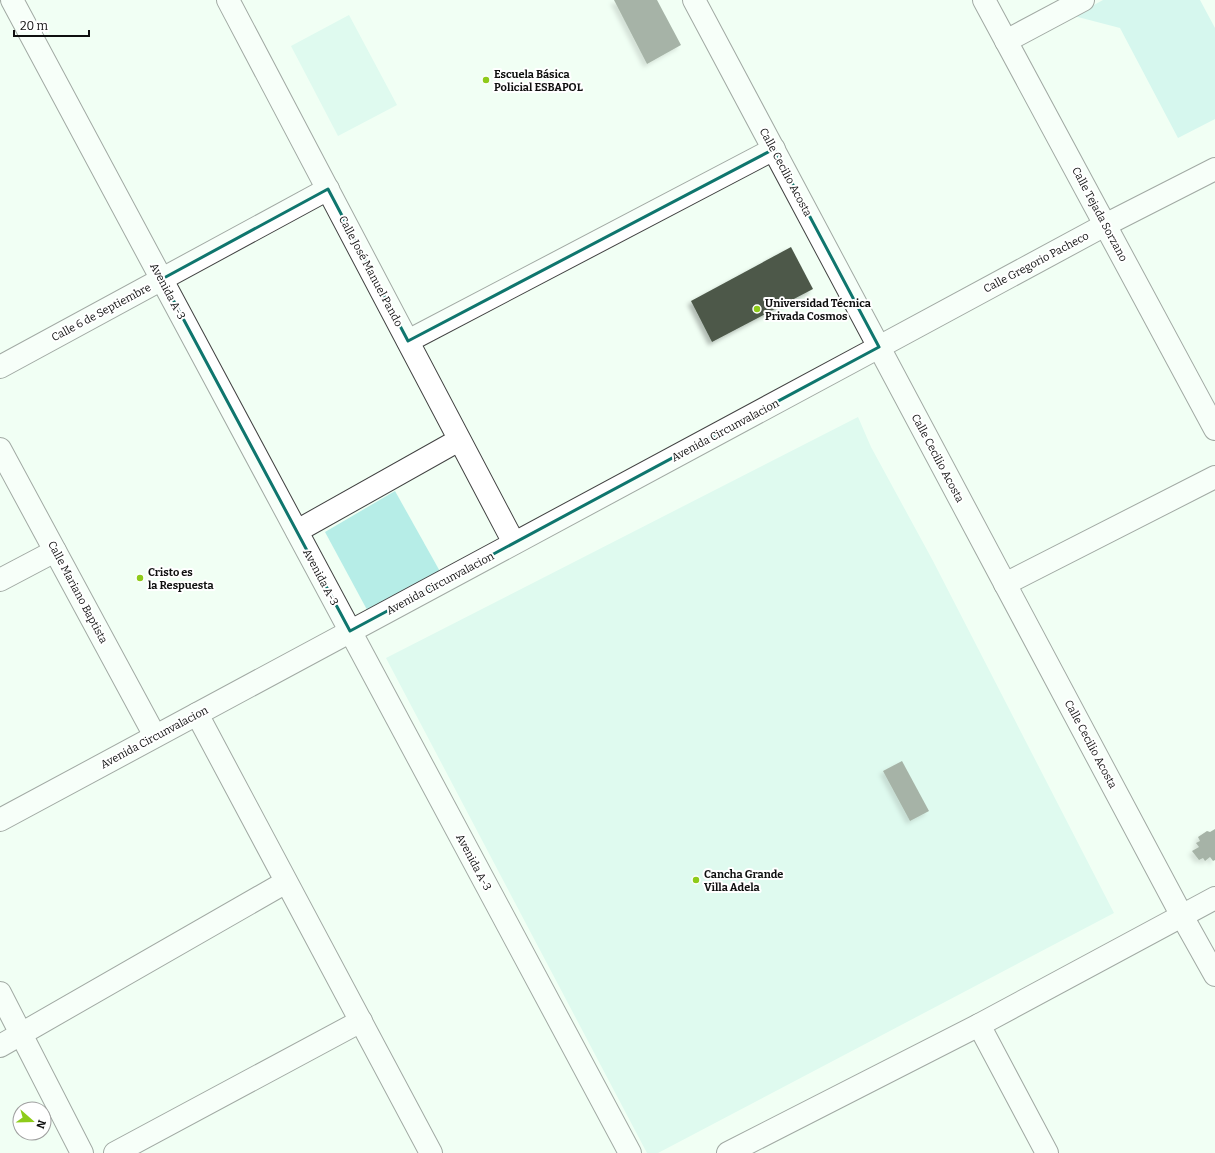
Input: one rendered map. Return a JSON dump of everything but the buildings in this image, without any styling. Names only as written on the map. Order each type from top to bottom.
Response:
[{"type":"street","name":"Avenida A-3","points":[[12,0],[630,1153]]},
{"type":"street","name":"Calle José Manuel Pando","points":[[228,0],[514,543]]},
{"type":"street","name":"Calle Cecilio Acosta","points":[[694,0],[1182,916],[1215,975]]},
{"type":"street","name":"Calle Tejada Sorzano","points":[[984,0],[1215,429]]},
{"type":"street","points":[[1006,41],[1083,0]]},
{"type":"street","points":[[408,341],[774,149]]},
{"type":"street","name":"Calle Gregorio Pacheco","points":[[879,347],[1105,225],[1215,169]]},
{"type":"street","name":"Calle 6 de Septiembre","points":[[0,367],[328,189]]},
{"type":"street","name":"Avenida Circunvalacion","points":[[0,820],[879,347]]},
{"type":"street","points":[[296,531],[460,440]]},
{"type":"street","name":"Calle Mariano Baptista","points":[[0,449],[155,736]]},
{"type":"street","points":[[1005,584],[1215,477]]},
{"type":"street","points":[[0,580],[55,551]]},
{"type":"street","points":[[197,714],[431,1153]]},
{"type":"street","points":[[0,1046],[286,882]]},
{"type":"street","points":[[728,1153],[979,1025],[1215,898]]},
{"type":"street","points":[[0,993],[82,1153]]},
{"type":"street","points":[[115,1153],[361,1021]]},
{"type":"street","points":[[979,1025],[1047,1153]]},
{"type":"highlighted area","points":[[774,149],[879,347],[350,631],[162,279],[328,189],[408,341]]},
{"type":"shaded area","points":[[1103,0],[1200,0],[1215,28],[1215,119],[1178,138],[1120,28],[1074,16]]},
{"type":"shaded area","points":[[349,15],[397,105],[338,136],[291,46]]},
{"type":"shaded area","points":[[858,417],[871,447],[933,561],[1114,913],[658,1153],[647,1153],[386,658]]},
{"type":"shaded area","points":[[395,491],[442,575],[372,619],[325,532]]},
{"type":"place","name":"Escuela Básica Policial ESBAPOL","points":[[486,80]]},
{"type":"place","name":"Universidad Técnica Privada Cosmos","points":[[757,309]]},
{"type":"place","name":"Cristo es la Respuesta","points":[[140,578]]},
{"type":"place","name":"Cancha Grande Villa Adela","points":[[696,880]]}]
